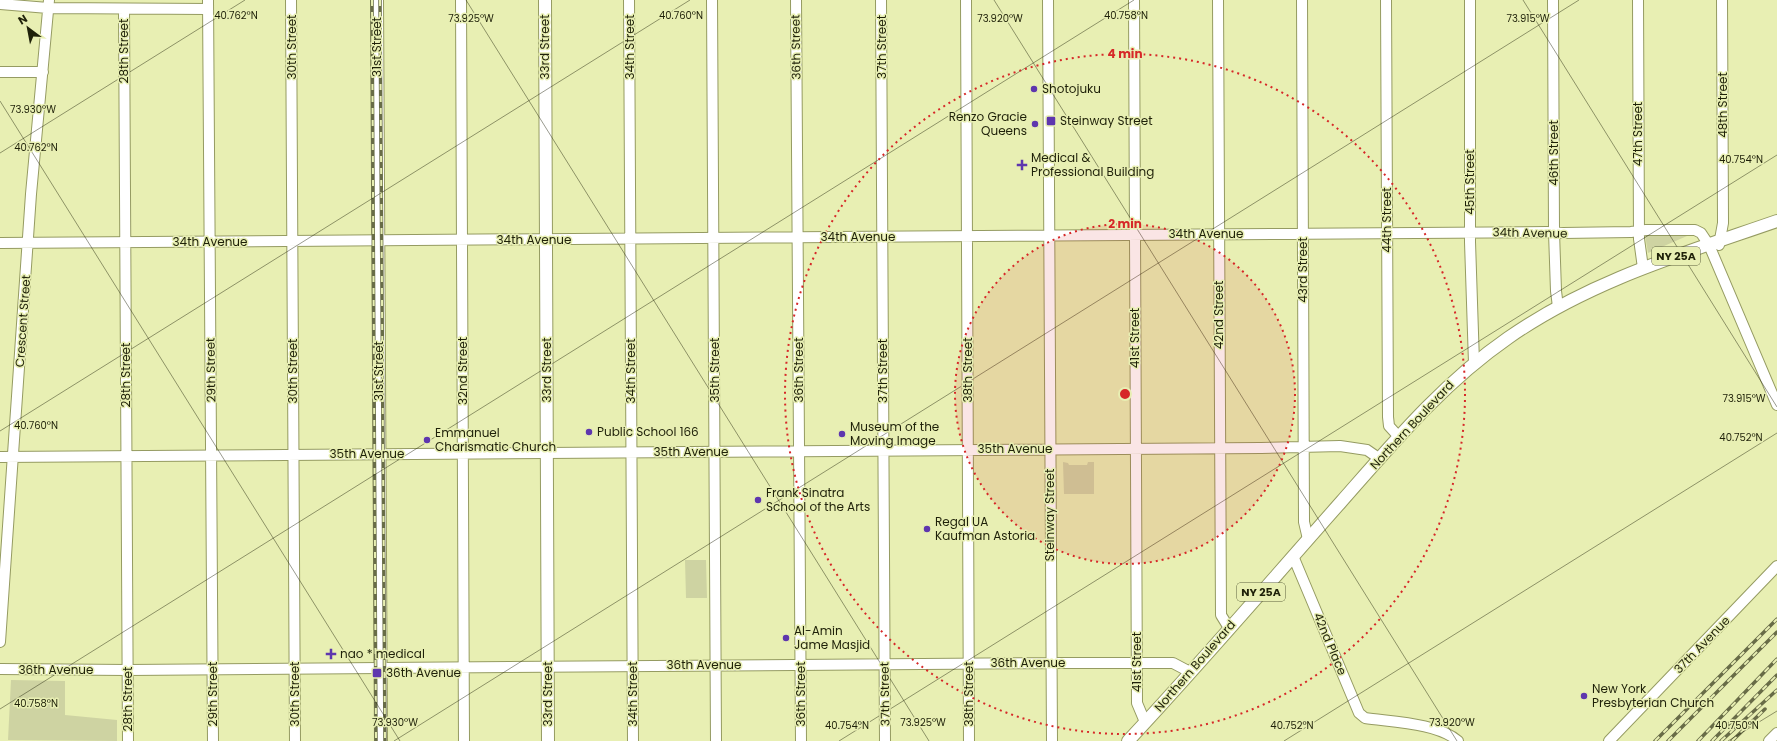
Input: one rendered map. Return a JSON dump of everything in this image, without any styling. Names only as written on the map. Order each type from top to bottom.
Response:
[{"type":"main road","name":"31st Street","points":[[377,0],[381,741]]},
{"type":"main road","name":"33rd Street","points":[[545,0],[548,741]]},
{"type":"main road","name":"Northern Boulevard","points":[[1128,741],[1431,402],[1474,363],[1508,337],[1558,307],[1604,284],[1643,268],[1777,220]]},
{"type":"street","name":"30th Street","points":[[291,0],[295,741]]},
{"type":"street","name":"32nd Street","points":[[461,0],[464,741]]},
{"type":"street","name":"34th Street","points":[[629,0],[633,741]]},
{"type":"street","name":"35th Street","points":[[712,0],[716,741]]},
{"type":"street","name":"36th Street","points":[[796,0],[799,238],[801,741]]},
{"type":"street","name":"37th Street","points":[[882,0],[885,741]]},
{"type":"street","name":"38th Street","points":[[966,0],[969,741]]},
{"type":"street","name":"Steinway Street","points":[[1048,0],[1052,741]]},
{"type":"street","name":"41st Street","points":[[1134,0],[1137,703],[1145,722]]},
{"type":"street","name":"42nd Street","points":[[1218,0],[1221,615],[1229,628]]},
{"type":"street","name":"43rd Street","points":[[1302,0],[1304,522],[1308,539]]},
{"type":"street","name":"44th Street","points":[[1386,0],[1388,417],[1389,426],[1399,437]]},
{"type":"street","name":"45th Street","points":[[1470,0],[1470,232],[1474,363]]},
{"type":"street","name":"46th Street","points":[[1553,0],[1554,232],[1558,307]]},
{"type":"street","name":"47th Street","points":[[1638,0],[1639,231],[1643,268]]},
{"type":"street","name":"48th Street","points":[[1714,257],[1721,241],[1723,223],[1722,0]]},
{"type":"street","points":[[0,4],[48,4],[124,10],[208,5]]},
{"type":"street","name":"Crescent Street","points":[[0,642],[29,243],[31,194],[48,4]]},
{"type":"street","name":"29th Street","points":[[208,5],[213,741]]},
{"type":"street","name":"28th Street","points":[[124,10],[128,741]]},
{"type":"street","points":[[0,72],[43,72]]},
{"type":"street","name":"34th Avenue","points":[[0,244],[209,241],[292,242],[1470,232],[1563,233],[1646,230],[1698,231],[1703,235],[1709,245]]},
{"type":"street","points":[[1709,245],[1777,405]]},
{"type":"street","name":"35th Avenue","points":[[0,457],[1330,446],[1367,450],[1380,459]]},
{"type":"street","name":"42nd Place","points":[[1293,556],[1357,710],[1365,718],[1431,727],[1448,733],[1458,741]]},
{"type":"street","name":"37th Avenue","points":[[1609,741],[1777,566]]},
{"type":"street","name":"36th Avenue","points":[[0,669],[128,670],[1051,663],[1173,664],[1190,672]]},
{"type":"street","points":[[1769,741],[1777,733]]},
{"type":"green space","points":[[1645,235],[1687,236],[1648,253]]},
{"type":"green space","points":[[1063,462],[1068,463],[1069,465],[1087,465],[1088,462],[1094,462],[1094,494],[1064,494]]},
{"type":"green space","points":[[685,560],[706,560],[707,598],[686,598]]},
{"type":"green space","points":[[11,680],[65,681],[65,715],[117,720],[117,741],[8,740]]},
{"type":"railway","points":[[372,0],[376,741]]},
{"type":"railway","points":[[380,0],[385,741]]},
{"type":"railway","points":[[1655,741],[1777,619]]},
{"type":"railway","points":[[1668,741],[1777,632]]},
{"type":"railway","points":[[1698,741],[1777,659]]},
{"type":"railway","points":[[1712,741],[1777,675]]},
{"type":"railway","points":[[1721,741],[1777,690]]},
{"type":"railway","points":[[1732,741],[1765,709]]},
{"type":"place","name":"Shotojuku","points":[[1034,89]]},
{"type":"place","name":"Steinway Street","points":[[1051,121]]},
{"type":"place","name":"Renzo Gracie Queens","points":[[1035,124]]},
{"type":"place","name":"Medical & Professional Building","points":[[1022,165]]},
{"type":"place","name":"Public School 166","points":[[589,432]]},
{"type":"place","name":"Museum of the Moving Image","points":[[842,434]]},
{"type":"place","name":"Emmanuel Charismatic Church","points":[[427,440]]},
{"type":"place","name":"Frank Sinatra School of the Arts","points":[[758,500]]},
{"type":"place","name":"Regal UA Kaufman Astoria","points":[[927,529]]},
{"type":"place","name":"Al-Amin Jame Masjid","points":[[786,638]]},
{"type":"place","name":"nao * medical","points":[[331,654]]},
{"type":"place","name":"36th Avenue","points":[[377,673]]},
{"type":"place","name":"New York Presbyterian Church","points":[[1584,696]]}]
